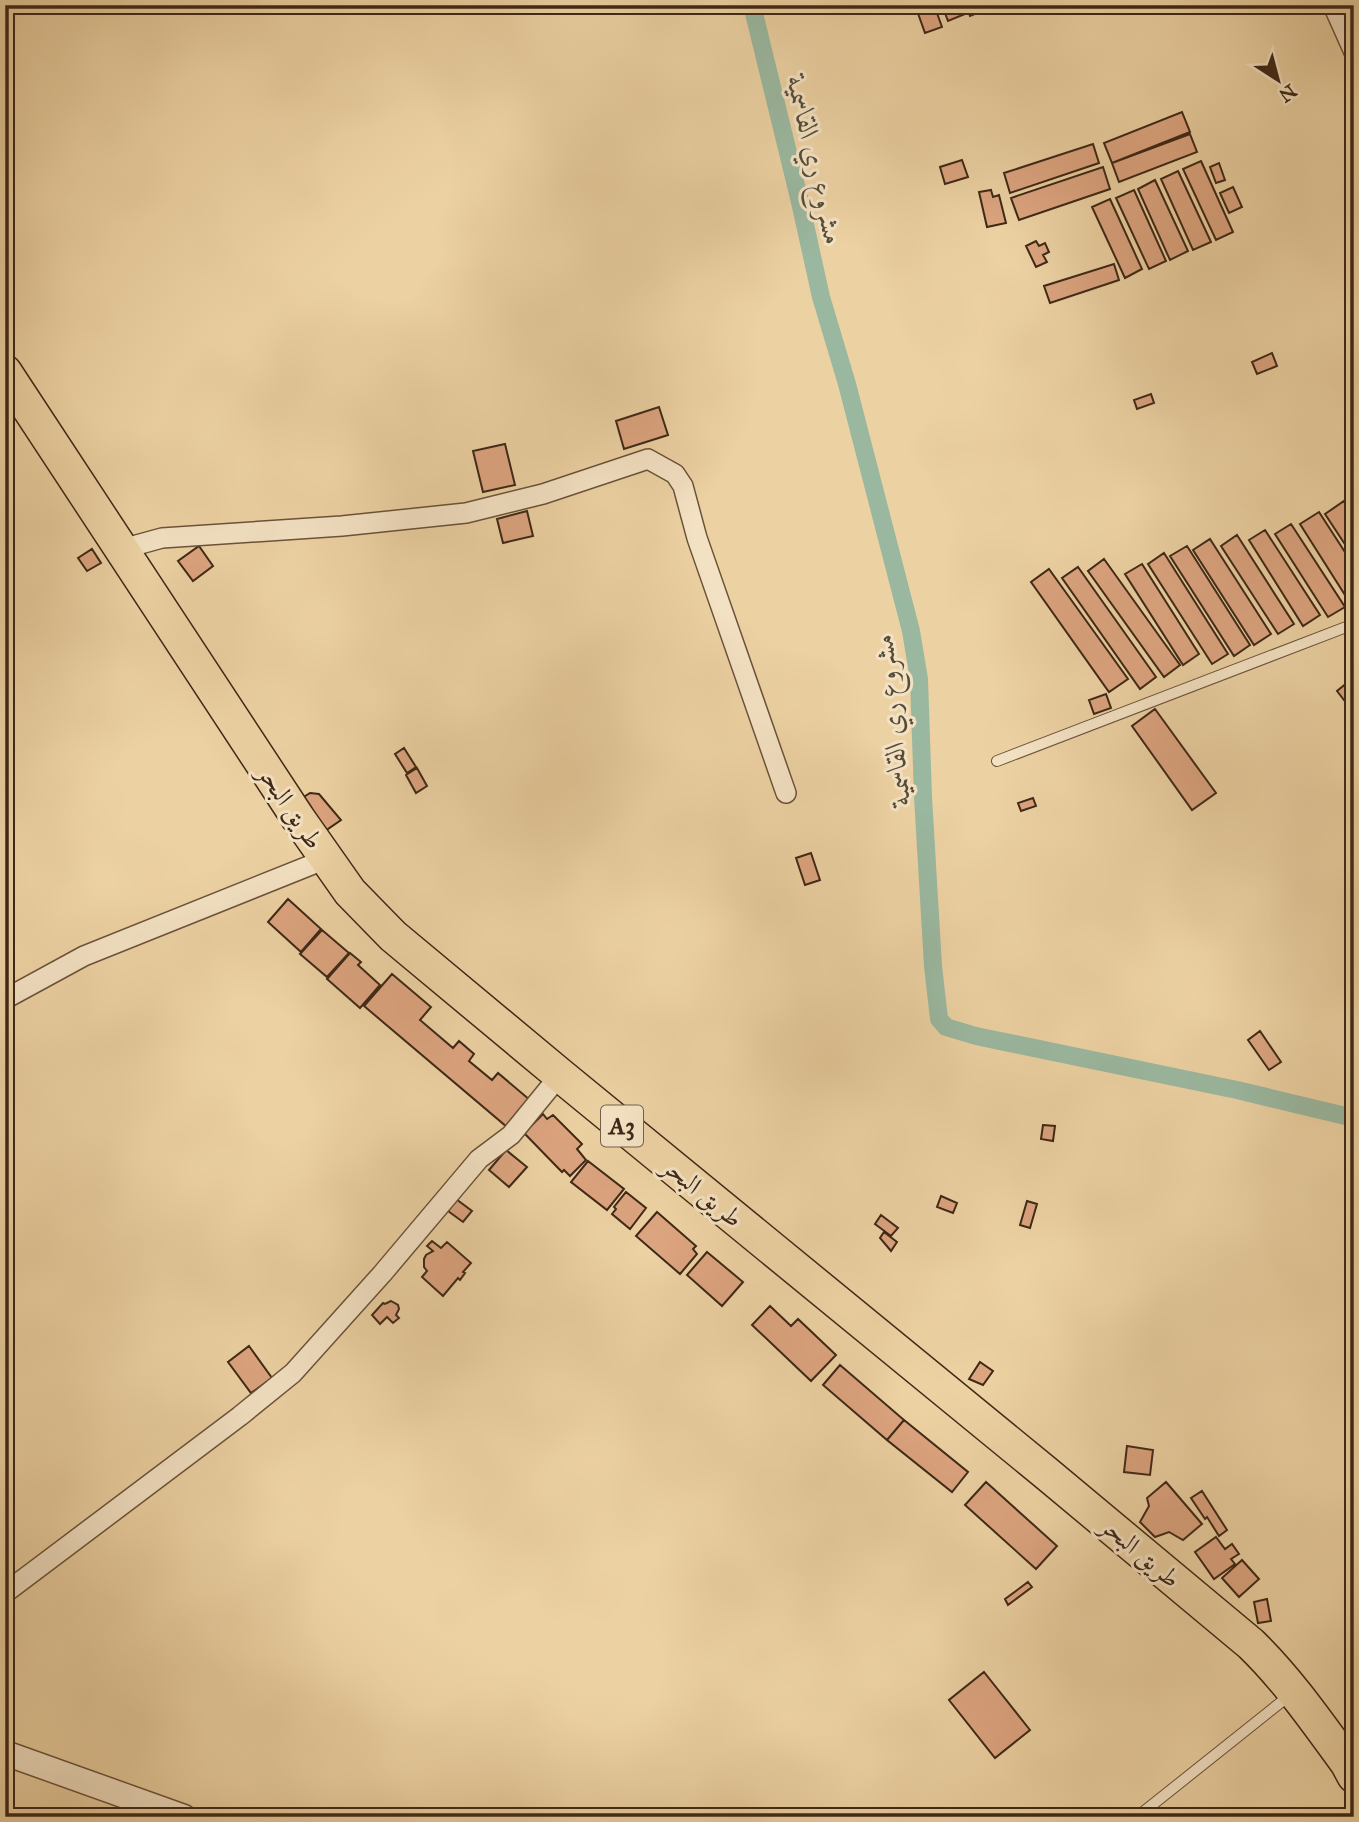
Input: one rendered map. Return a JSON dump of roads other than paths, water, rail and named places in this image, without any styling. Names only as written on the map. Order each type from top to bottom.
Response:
[{"type":"highway","name":"طريق البحر","points":[[5,372],[350,892],[393,936],[559,1075],[1241,1636],[1275,1668],[1352,1766]]},
{"type":"street","points":[[1333,5],[1354,52]]},
{"type":"street","points":[[122,549],[162,538],[342,526],[466,513],[543,494],[648,459],[675,474],[683,486],[697,538],[786,793]]},
{"type":"street","points":[[5,999],[84,956],[326,859]]},
{"type":"street","points":[[5,1594],[293,1373],[382,1274],[479,1159],[511,1135],[559,1075]]},
{"type":"street","points":[[5,1752],[184,1817]]},
{"type":"lane","points":[[997,761],[1354,624]]},
{"type":"lane","points":[[1137,1817],[1294,1692]]},
{"type":"waterway","name":"مشروع ري القاسمية","points":[[752,5],[821,297],[847,384],[911,631],[919,679],[923,797],[933,966],[939,1019],[946,1027],[976,1036],[1237,1090],[1354,1118]]}]
